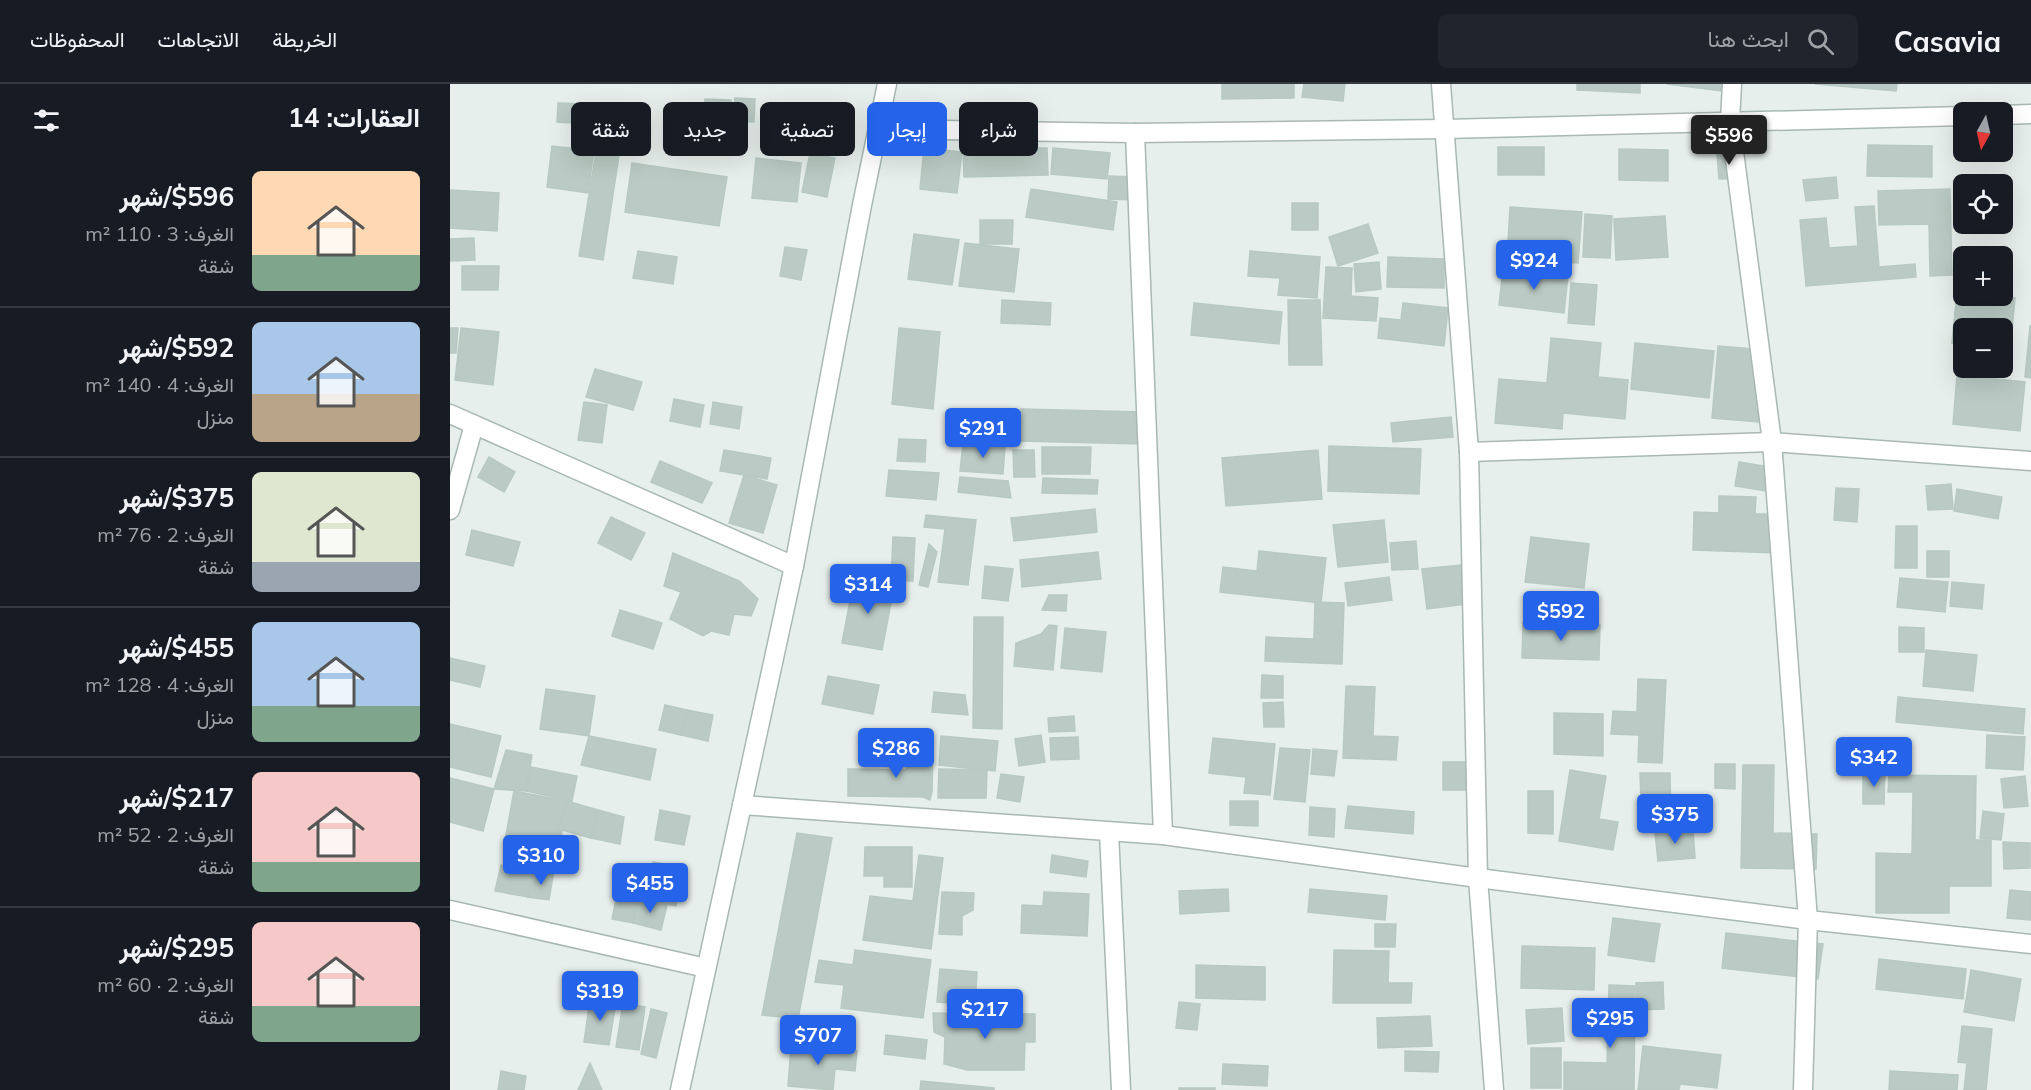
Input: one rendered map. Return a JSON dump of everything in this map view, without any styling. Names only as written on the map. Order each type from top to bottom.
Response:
[{"type":"street","points":[[883,102],[887,84]]},
{"type":"street","points":[[1441,84],[1469,452],[1478,879],[1494,1090]]},
{"type":"street","points":[[1732,84],[1730,121],[1772,441],[1808,920],[1803,1090]]},
{"type":"street","points":[[2013,115],[2031,114]]},
{"type":"street","points":[[947,130],[1135,133],[1445,129],[1953,116]]},
{"type":"street","points":[[1135,133],[1163,835]]},
{"type":"street","points":[[680,1090],[794,566],[872,156]]},
{"type":"street","points":[[450,414],[794,566]]},
{"type":"street","points":[[450,510],[474,425]]},
{"type":"street","points":[[1469,452],[1772,441],[2031,461]]},
{"type":"street","points":[[742,805],[1163,835],[1478,879],[1808,920],[2031,944]]},
{"type":"street","points":[[1109,832],[1121,1090]]},
{"type":"street","points":[[450,910],[706,968]]},
{"type":"building","points":[[1222,84],[1294,84],[1294,98],[1222,99]]},
{"type":"building","points":[[1304,84],[1345,84],[1343,101],[1302,97]]},
{"type":"building","points":[[1577,84],[1640,84],[1640,93],[1577,90]]},
{"type":"building","points":[[1667,84],[1723,84],[1722,91]]},
{"type":"building","points":[[1815,84],[1897,84],[1896,91]]},
{"type":"building","points":[[735,98],[755,99],[754,122],[748,122],[748,102],[735,102]]},
{"type":"building","points":[[705,99],[731,100],[731,102],[705,102]]},
{"type":"building","points":[[558,103],[571,104],[571,123],[557,122]]},
{"type":"building","points":[[1868,145],[1932,146],[1932,177],[1867,176]]},
{"type":"building","points":[[552,146],[571,148],[571,156],[593,156],[588,193],[547,187]]},
{"type":"building","points":[[1498,147],[1544,147],[1544,175],[1498,175]]},
{"type":"building","points":[[1038,148],[1047,148],[1048,175],[964,177],[963,156],[1038,156]]},
{"type":"building","points":[[1053,148],[1110,153],[1107,179],[1051,174]]},
{"type":"building","points":[[1619,149],[1668,150],[1668,181],[1619,180]]},
{"type":"building","points":[[947,150],[959,152],[959,156],[962,156],[957,193],[920,189],[923,156],[947,156]]},
{"type":"building","points":[[1739,154],[1741,178],[1719,179],[1717,155]]},
{"type":"building","points":[[595,156],[619,156],[603,260],[579,256]]},
{"type":"building","points":[[809,156],[835,158],[827,197],[802,192]]},
{"type":"building","points":[[756,158],[801,163],[797,202],[752,198]]},
{"type":"building","points":[[632,163],[727,177],[719,226],[625,212]]},
{"type":"building","points":[[1109,176],[1135,177],[1135,200],[1108,199]]},
{"type":"building","points":[[1836,177],[1838,198],[1806,201],[1803,180]]},
{"type":"building","points":[[1031,189],[1117,202],[1113,230],[1026,217]]},
{"type":"building","points":[[1950,189],[1952,275],[1930,276],[1929,224],[1879,225],[1878,191]]},
{"type":"building","points":[[450,190],[499,193],[497,231],[450,228]]},
{"type":"building","points":[[1292,203],[1318,203],[1318,230],[1292,230]]},
{"type":"building","points":[[1874,206],[1879,267],[1915,264],[1916,277],[1806,286],[1800,220],[1826,218],[1829,248],[1858,246],[1855,207]]},
{"type":"building","points":[[1510,207],[1582,212],[1578,263],[1507,259]]},
{"type":"building","points":[[1585,214],[1612,216],[1610,258],[1583,257]]},
{"type":"building","points":[[1665,216],[1668,257],[1616,260],[1614,219]]},
{"type":"building","points":[[980,220],[1013,220],[1012,244],[980,244]]},
{"type":"building","points":[[1368,224],[1378,253],[1338,266],[1329,237]]},
{"type":"building","points":[[914,234],[959,240],[952,285],[908,279]]},
{"type":"building","points":[[474,238],[475,260],[450,261],[450,239]]},
{"type":"building","points":[[965,243],[1019,249],[1014,292],[959,286]]},
{"type":"building","points":[[785,247],[807,250],[801,280],[780,276]]},
{"type":"building","points":[[638,251],[677,257],[673,284],[633,278]]},
{"type":"building","points":[[1250,251],[1320,257],[1317,298],[1278,295],[1280,278],[1248,276]]},
{"type":"building","points":[[1388,257],[1444,259],[1444,288],[1387,287]]},
{"type":"building","points":[[1379,262],[1381,289],[1356,292],[1354,264]]},
{"type":"building","points":[[462,266],[499,266],[498,290],[462,290]]},
{"type":"building","points":[[1326,267],[1352,268],[1351,296],[1378,298],[1376,321],[1323,318]]},
{"type":"building","points":[[1503,269],[1568,276],[1564,313],[1499,305]]},
{"type":"building","points":[[1571,283],[1597,285],[1594,325],[1568,323]]},
{"type":"building","points":[[2013,298],[2015,298],[2013,318],[1954,318],[1956,306],[2013,306]]},
{"type":"building","points":[[1002,300],[1051,303],[1050,325],[1001,323]]},
{"type":"building","points":[[1288,300],[1320,300],[1322,365],[1289,365]]},
{"type":"building","points":[[1194,303],[1282,312],[1279,344],[1191,335]]},
{"type":"building","points":[[1403,303],[1448,308],[1444,346],[1378,338],[1380,318],[1401,320]]},
{"type":"building","points":[[2031,326],[2031,378],[2025,377]]},
{"type":"building","points":[[450,328],[458,328],[456,353],[450,353]]},
{"type":"building","points":[[461,328],[499,332],[493,385],[455,380]]},
{"type":"building","points":[[899,328],[940,332],[933,409],[892,404]]},
{"type":"building","points":[[1551,338],[1601,343],[1598,377],[1628,380],[1625,419],[1563,413],[1562,429],[1495,423],[1499,379],[1547,383]]},
{"type":"building","points":[[1635,343],[1714,351],[1709,398],[1631,389]]},
{"type":"building","points":[[1718,346],[1765,350],[1759,422],[1712,418]]},
{"type":"building","points":[[595,369],[642,382],[633,410],[586,397]]},
{"type":"building","points":[[1957,378],[2025,382],[2020,431],[1953,424]]},
{"type":"building","points":[[674,399],[704,405],[700,427],[670,421]]},
{"type":"building","points":[[584,402],[607,405],[602,443],[578,440]]},
{"type":"building","points":[[713,402],[742,407],[739,429],[710,424]]},
{"type":"building","points":[[1021,409],[1143,412],[1143,444],[1020,441]]},
{"type":"building","points":[[1451,417],[1453,437],[1393,442],[1391,423]]},
{"type":"building","points":[[899,439],[926,440],[925,462],[897,461]]},
{"type":"building","points":[[963,444],[1005,447],[1003,474],[960,471]]},
{"type":"building","points":[[1329,446],[1421,449],[1419,494],[1328,491]]},
{"type":"building","points":[[1042,447],[1091,447],[1090,474],[1042,474]]},
{"type":"building","points":[[724,450],[771,458],[767,479],[720,471]]},
{"type":"building","points":[[1013,450],[1034,450],[1035,477],[1014,477]]},
{"type":"building","points":[[1318,450],[1322,499],[1226,506],[1222,458]]},
{"type":"building","points":[[489,457],[515,472],[504,492],[478,477]]},
{"type":"building","points":[[660,461],[712,483],[702,503],[651,482]]},
{"type":"building","points":[[1739,462],[1782,469],[1778,493],[1735,486]]},
{"type":"building","points":[[889,470],[939,473],[936,500],[886,496]]},
{"type":"building","points":[[744,475],[777,485],[763,533],[729,523]]},
{"type":"building","points":[[960,477],[1008,481],[1011,498],[958,492]]},
{"type":"building","points":[[1043,478],[1098,480],[1097,494],[1042,493]]},
{"type":"building","points":[[1951,484],[1953,509],[1928,510],[1926,486]]},
{"type":"building","points":[[1836,488],[1859,489],[1857,522],[1834,520]]},
{"type":"building","points":[[1957,489],[2002,497],[1998,519],[1954,511]]},
{"type":"building","points":[[1719,496],[1756,497],[1755,514],[1782,514],[1781,553],[1693,550],[1694,512],[1719,513]]},
{"type":"building","points":[[1095,509],[1097,532],[1014,541],[1011,518]]},
{"type":"building","points":[[926,515],[976,520],[968,585],[938,582],[945,529],[924,527]]},
{"type":"building","points":[[611,517],[645,533],[631,560],[598,543]]},
{"type":"building","points":[[1384,520],[1388,562],[1338,567],[1333,525]]},
{"type":"building","points":[[1896,526],[1917,526],[1917,568],[1895,568]]},
{"type":"building","points":[[472,530],[520,542],[513,566],[466,555]]},
{"type":"building","points":[[893,537],[915,538],[913,581],[891,580]]},
{"type":"building","points":[[1531,537],[1589,544],[1584,588],[1525,582]]},
{"type":"building","points":[[1416,541],[1418,569],[1392,570],[1390,543]]},
{"type":"building","points":[[929,544],[937,552],[928,587],[919,585]]},
{"type":"building","points":[[1259,551],[1326,558],[1321,603],[1220,592],[1223,567],[1257,571]]},
{"type":"building","points":[[1927,551],[1949,551],[1949,577],[1927,577]]},
{"type":"building","points":[[1098,552],[1101,579],[1022,587],[1020,560]]},
{"type":"building","points":[[673,553],[739,581],[758,599],[751,616],[734,614],[729,635],[711,631],[703,636],[670,619],[681,592],[664,586]]},
{"type":"building","points":[[1461,565],[1466,604],[1427,609],[1422,569]]},
{"type":"building","points":[[985,566],[1013,569],[1008,601],[982,598]]},
{"type":"building","points":[[1389,577],[1392,600],[1348,606],[1345,583]]},
{"type":"building","points":[[1900,578],[1948,582],[1945,612],[1897,607]]},
{"type":"building","points":[[854,580],[894,587],[882,650],[842,643]]},
{"type":"building","points":[[1952,582],[1984,585],[1982,609],[1950,606]]},
{"type":"building","points":[[1049,595],[1067,595],[1066,611],[1042,610]]},
{"type":"building","points":[[1315,602],[1344,603],[1342,664],[1265,661],[1266,637],[1314,639]]},
{"type":"building","points":[[620,610],[662,623],[653,649],[612,636]]},
{"type":"building","points":[[974,617],[1003,617],[1002,729],[973,728]]},
{"type":"building","points":[[1523,623],[1600,625],[1599,660],[1522,658]]},
{"type":"building","points":[[1049,625],[1057,626],[1053,670],[1014,666],[1016,643],[1041,634]]},
{"type":"building","points":[[1899,627],[1924,628],[1924,652],[1899,652]]},
{"type":"building","points":[[1065,628],[1106,632],[1102,672],[1061,668]]},
{"type":"building","points":[[1926,650],[1977,655],[1973,691],[1923,686]]},
{"type":"building","points":[[450,658],[485,666],[480,687],[450,680]]},
{"type":"building","points":[[1262,675],[1283,676],[1283,698],[1261,698]]},
{"type":"building","points":[[828,676],[879,685],[873,714],[822,704]]},
{"type":"building","points":[[1638,679],[1666,680],[1662,763],[1638,762],[1639,735],[1611,734],[1613,711],[1637,712]]},
{"type":"building","points":[[1346,686],[1375,687],[1373,736],[1398,737],[1396,760],[1343,758]]},
{"type":"building","points":[[546,689],[595,696],[589,736],[540,729]]},
{"type":"building","points":[[934,692],[965,695],[968,715],[932,712]]},
{"type":"building","points":[[1898,697],[2025,709],[2023,734],[1896,722]]},
{"type":"building","points":[[1283,702],[1284,727],[1264,727],[1263,703]]},
{"type":"building","points":[[665,705],[687,710],[681,735],[659,730]]},
{"type":"building","points":[[687,710],[713,715],[708,741],[681,735]]},
{"type":"building","points":[[1554,713],[1603,714],[1603,756],[1554,754]]},
{"type":"building","points":[[1074,716],[1075,731],[1049,732],[1048,718]]},
{"type":"building","points":[[450,724],[501,736],[491,777],[450,767]]},
{"type":"building","points":[[1041,735],[1045,762],[1019,766],[1015,739]]},
{"type":"building","points":[[1987,735],[2025,737],[2023,770],[1986,768]]},
{"type":"building","points":[[589,736],[656,749],[650,780],[581,765]]},
{"type":"building","points":[[941,736],[998,741],[995,771],[939,765]]},
{"type":"building","points":[[1078,737],[1079,759],[1051,760],[1050,738]]},
{"type":"building","points":[[1213,738],[1275,744],[1270,795],[1244,793],[1246,777],[1209,773]]},
{"type":"building","points":[[1280,748],[1310,750],[1305,802],[1274,799]]},
{"type":"building","points":[[907,749],[933,750],[930,800],[923,797],[848,796],[848,769],[906,770]]},
{"type":"building","points":[[1313,749],[1337,751],[1334,776],[1311,774]]},
{"type":"building","points":[[506,750],[532,755],[526,791],[494,789]]},
{"type":"building","points":[[1443,762],[1470,762],[1470,790],[1443,790]]},
{"type":"building","points":[[1715,764],[1735,764],[1735,789],[1715,788]]},
{"type":"building","points":[[1743,765],[1774,765],[1773,833],[1817,834],[1816,869],[1741,868]]},
{"type":"building","points":[[531,767],[577,776],[572,801],[526,791]]},
{"type":"building","points":[[939,769],[987,770],[986,798],[938,798]]},
{"type":"building","points":[[1570,770],[1606,776],[1599,819],[1618,822],[1613,850],[1559,841]]},
{"type":"building","points":[[1863,772],[1885,772],[1884,804],[1863,804]]},
{"type":"building","points":[[1640,773],[1670,773],[1671,828],[1642,829]]},
{"type":"building","points":[[1001,774],[1024,777],[1020,802],[997,798]]},
{"type":"building","points":[[1889,775],[1976,776],[1975,840],[1991,840],[1991,886],[1949,886],[1949,913],[1876,913],[1876,853],[1912,854],[1913,792],[1888,792]]},
{"type":"building","points":[[2025,776],[2028,806],[2004,808],[2001,779]]},
{"type":"building","points":[[450,778],[494,789],[483,831],[450,822]]},
{"type":"building","points":[[514,791],[567,801],[559,849],[505,840]]},
{"type":"building","points":[[1528,791],[1553,791],[1553,834],[1528,833]]},
{"type":"building","points":[[567,801],[598,810],[591,838],[558,829]]},
{"type":"building","points":[[1230,801],[1258,801],[1258,826],[1230,825]]},
{"type":"building","points":[[1348,806],[1414,812],[1413,834],[1345,828]]},
{"type":"building","points":[[1310,807],[1335,809],[1334,837],[1309,835]]},
{"type":"building","points":[[598,810],[624,817],[620,844],[591,838]]},
{"type":"building","points":[[660,810],[690,816],[684,845],[655,840]]},
{"type":"building","points":[[1983,811],[2004,814],[2001,840],[1980,838]]},
{"type":"building","points":[[1693,830],[1695,858],[1658,861],[1655,833]]},
{"type":"building","points":[[797,833],[832,838],[798,1019],[762,1015]]},
{"type":"building","points":[[2003,842],[2030,843],[2030,868],[2004,869]]},
{"type":"building","points":[[530,843],[559,849],[553,876],[524,870]]},
{"type":"building","points":[[865,847],[912,847],[912,887],[884,887],[884,876],[864,876]]},
{"type":"building","points":[[919,855],[943,858],[931,949],[863,940],[870,896],[913,901]]},
{"type":"building","points":[[1052,855],[1088,861],[1086,877],[1050,872]]},
{"type":"building","points":[[653,862],[683,867],[676,906],[646,901]]},
{"type":"building","points":[[501,865],[533,872],[528,897],[495,891]]},
{"type":"building","points":[[533,872],[553,876],[549,900],[528,897]]},
{"type":"building","points":[[1228,889],[1229,911],[1180,914],[1179,891]]},
{"type":"building","points":[[1310,889],[1387,896],[1385,920],[1308,912]]},
{"type":"building","points":[[2010,890],[2031,892],[2031,920],[2007,918]]},
{"type":"building","points":[[942,892],[974,893],[973,910],[962,916],[962,935],[939,934]]},
{"type":"building","points":[[1044,892],[1089,894],[1087,936],[1021,933],[1022,905],[1043,906]]},
{"type":"building","points":[[617,895],[638,899],[633,923],[612,919]]},
{"type":"building","points":[[638,899],[667,905],[661,930],[633,923]]},
{"type":"building","points":[[1613,918],[1660,924],[1654,962],[1608,955]]},
{"type":"building","points":[[1375,924],[1396,924],[1395,947],[1375,947]]},
{"type":"building","points":[[1726,933],[1823,944],[1818,979],[1722,968]]},
{"type":"building","points":[[1522,946],[1595,948],[1594,990],[1521,988]]},
{"type":"building","points":[[855,950],[931,960],[923,1018],[841,1008],[844,985],[815,982],[819,960],[853,965]]},
{"type":"building","points":[[1334,950],[1389,951],[1388,983],[1412,983],[1411,1003],[1333,1003]]},
{"type":"building","points":[[1879,959],[1966,969],[1963,999],[1876,989]]},
{"type":"building","points":[[1196,965],[1265,967],[1265,1000],[1196,998]]},
{"type":"building","points":[[940,969],[977,972],[975,1005],[937,1002]]},
{"type":"building","points":[[1971,970],[2021,979],[2014,1021],[1964,1012]]},
{"type":"building","points":[[1663,982],[1664,1009],[1637,1010],[1636,983]]},
{"type":"building","points":[[1609,985],[1635,986],[1634,1090],[1564,1090],[1564,1062],[1607,1063]]},
{"type":"building","points":[[590,999],[616,1002],[609,1045],[584,1042]]},
{"type":"building","points":[[1179,1002],[1200,1004],[1197,1030],[1176,1028]]},
{"type":"building","points":[[623,1004],[645,1007],[639,1050],[616,1047]]},
{"type":"building","points":[[1562,1008],[1564,1041],[1528,1044],[1526,1010]]},
{"type":"building","points":[[651,1009],[667,1013],[656,1058],[641,1054]]},
{"type":"building","points":[[933,1013],[1035,1014],[1035,1042],[1025,1042],[1024,1070],[967,1070],[944,1064],[945,1037],[934,1032]]},
{"type":"building","points":[[1430,1016],[1432,1046],[1378,1048],[1377,1018]]},
{"type":"building","points":[[1962,1026],[1992,1029],[1986,1090],[1964,1090],[1967,1063],[1958,1062]]},
{"type":"building","points":[[886,1035],[927,1040],[925,1059],[884,1054]]},
{"type":"building","points":[[791,1046],[857,1051],[855,1071],[835,1069],[833,1090],[788,1086]]},
{"type":"building","points":[[1643,1046],[1721,1055],[1717,1088],[1680,1084],[1679,1090],[1638,1090]]},
{"type":"building","points":[[1531,1048],[1561,1048],[1561,1088],[1531,1088]]},
{"type":"building","points":[[1405,1051],[1439,1052],[1438,1072],[1405,1071]]},
{"type":"building","points":[[590,1063],[602,1090],[578,1090]]},
{"type":"building","points":[[1223,1064],[1268,1066],[1267,1086],[1222,1084]]},
{"type":"building","points":[[501,1071],[526,1076],[524,1090],[498,1090]]},
{"type":"building","points":[[1890,1071],[1958,1075],[1957,1090],[1889,1090]]},
{"type":"building","points":[[921,1081],[994,1088],[994,1090],[920,1090]]},
{"type":"building","points":[[1179,1088],[1215,1088],[1215,1090],[1179,1090]]}]
